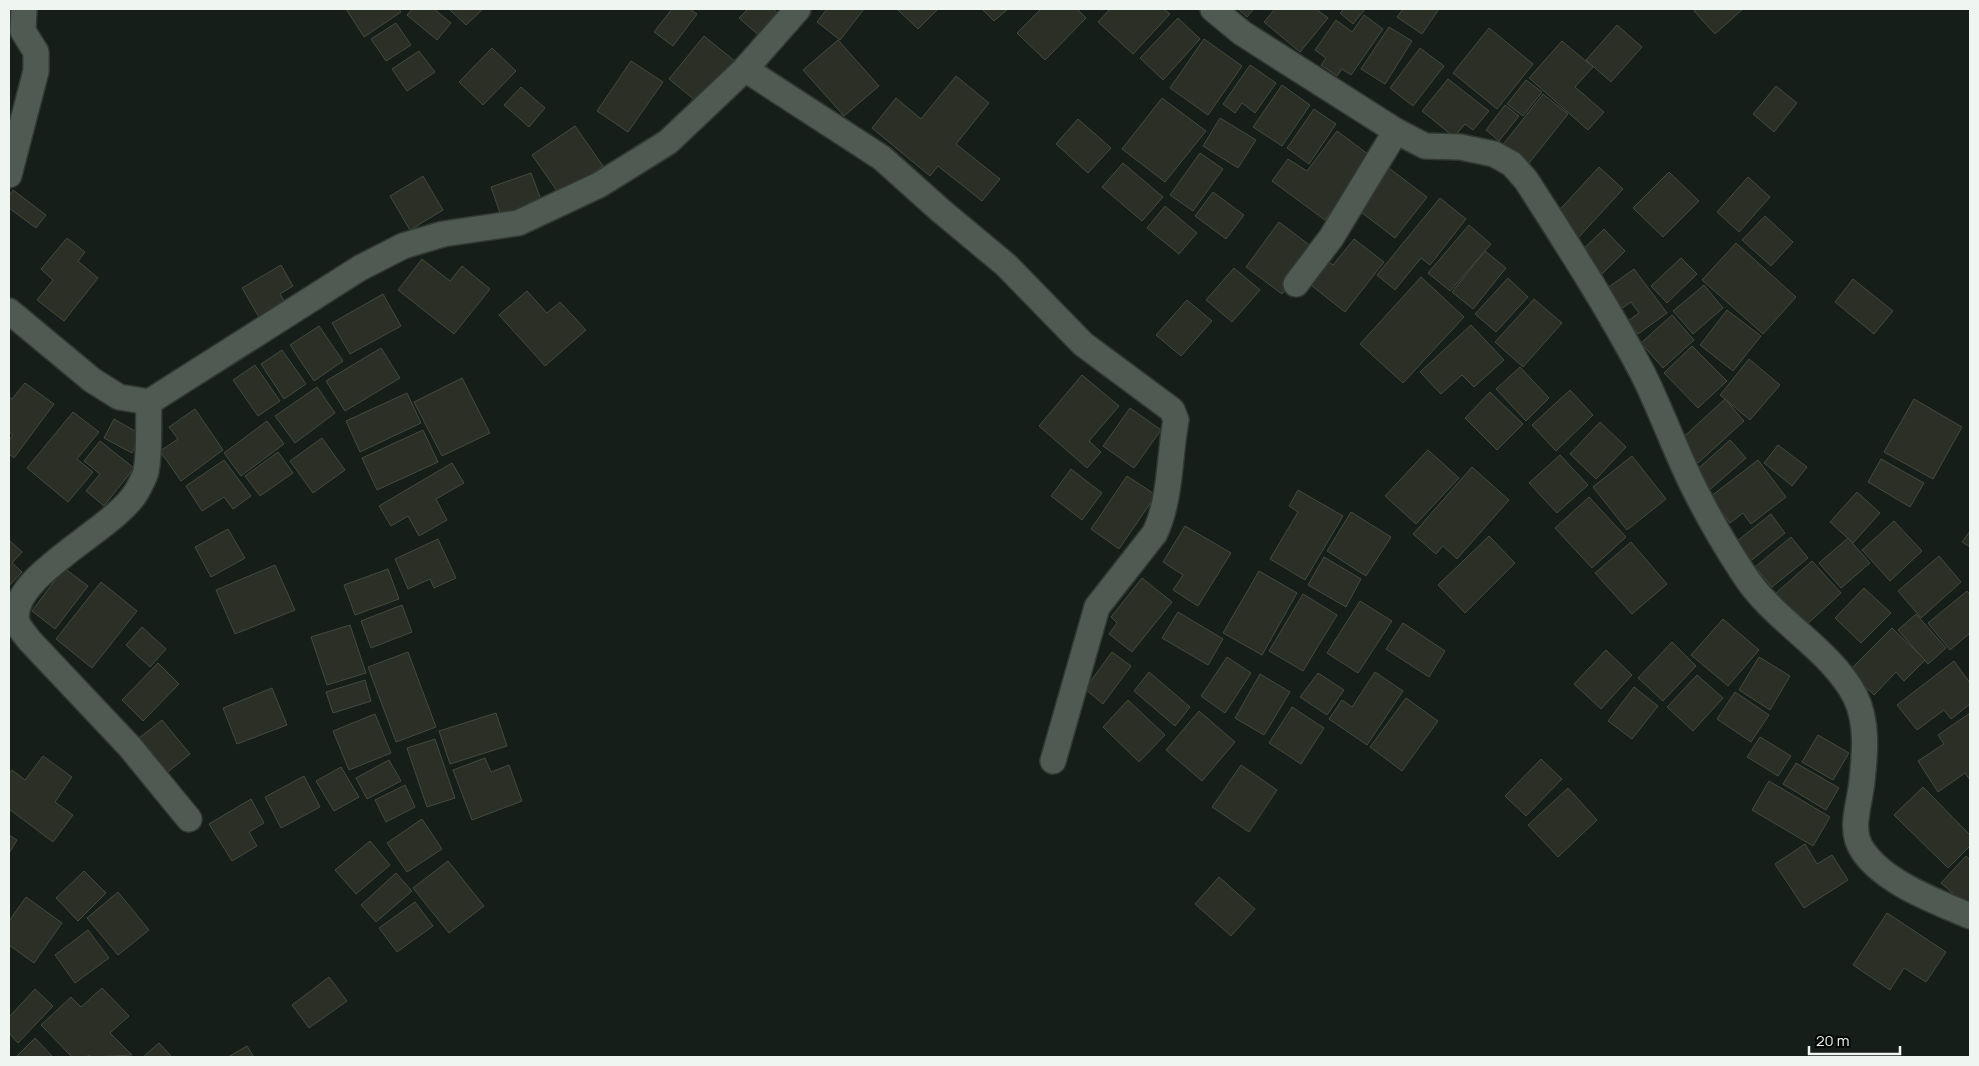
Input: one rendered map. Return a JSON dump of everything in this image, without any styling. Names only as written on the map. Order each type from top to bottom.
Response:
[{"type":"street","points":[[9,175],[36,71],[36,52],[23,31],[24,9]]},
{"type":"street","points":[[9,311],[92,380],[119,397],[148,402],[360,268],[403,246],[443,234],[518,222],[599,185],[668,142],[745,69],[798,9]]},
{"type":"street","points":[[1212,9],[1242,33],[1396,131],[1425,146],[1460,148],[1494,154],[1512,164],[1526,180],[1601,296],[1644,376],[1695,490],[1744,575],[1774,612],[1846,680],[1857,699],[1865,727],[1862,782],[1855,830],[1861,849],[1877,868],[1918,893],[1970,916]]},
{"type":"street","points":[[745,69],[882,158],[1006,265],[1083,344],[1172,410],[1176,420],[1166,501],[1160,522],[1155,533],[1097,607],[1053,762]]},
{"type":"street","points":[[1296,284],[1331,238],[1396,131]]},
{"type":"street","points":[[148,402],[146,470],[136,493],[119,513],[72,548],[27,587],[18,606],[17,622],[30,641],[94,706],[130,746],[189,819]]},
{"type":"building","points":[[346,9],[399,9],[401,12],[364,37]]},
{"type":"building","points":[[412,9],[434,9],[451,23],[437,40],[407,15]]},
{"type":"building","points":[[449,9],[483,9],[466,25]]},
{"type":"building","points":[[672,9],[690,9],[697,14],[673,46],[654,32]]},
{"type":"building","points":[[748,9],[773,9],[783,18],[763,39],[739,18]]},
{"type":"building","points":[[827,9],[864,9],[840,40],[817,22]]},
{"type":"building","points":[[897,9],[938,9],[918,29]]},
{"type":"building","points":[[982,9],[1008,9],[994,21]]},
{"type":"building","points":[[1041,9],[1077,9],[1086,18],[1045,60],[1017,33]]},
{"type":"building","points":[[1110,9],[1164,9],[1170,14],[1133,54],[1098,22]]},
{"type":"building","points":[[1238,9],[1254,9],[1247,17]]},
{"type":"building","points":[[1275,9],[1316,9],[1328,18],[1300,52],[1264,22]]},
{"type":"building","points":[[1344,9],[1365,9],[1353,24],[1340,13]]},
{"type":"building","points":[[1403,9],[1439,9],[1422,34],[1397,17]]},
{"type":"building","points":[[1697,9],[1743,9],[1715,34],[1694,11]]},
{"type":"building","points":[[1364,15],[1383,29],[1351,75],[1342,69],[1337,76],[1321,65],[1326,58],[1315,50],[1336,20],[1352,32]]},
{"type":"building","points":[[1178,18],[1200,39],[1163,80],[1140,58]]},
{"type":"building","points":[[396,23],[411,45],[386,61],[371,39]]},
{"type":"building","points":[[1617,25],[1642,47],[1611,82],[1586,60]]},
{"type":"building","points":[[1389,27],[1412,41],[1385,84],[1361,69]]},
{"type":"building","points":[[1489,28],[1533,64],[1497,109],[1453,73]]},
{"type":"building","points":[[704,36],[736,62],[701,105],[669,79]]},
{"type":"building","points":[[1204,39],[1242,66],[1208,115],[1170,88]]},
{"type":"building","points":[[838,40],[879,86],[844,116],[803,70]]},
{"type":"building","points":[[1562,41],[1593,67],[1575,87],[1604,112],[1588,130],[1529,78]]},
{"type":"building","points":[[492,48],[516,71],[483,105],[459,82]]},
{"type":"building","points":[[1420,48],[1444,66],[1413,106],[1390,88]]},
{"type":"building","points":[[419,51],[435,72],[407,91],[392,69]]},
{"type":"building","points":[[631,61],[663,82],[628,132],[597,111]]},
{"type":"building","points":[[1250,65],[1276,83],[1255,113],[1242,103],[1235,113],[1223,104]]},
{"type":"building","points":[[956,76],[989,103],[956,144],[1000,179],[982,201],[938,166],[930,176],[872,128],[896,98],[921,119]]},
{"type":"building","points":[[1448,79],[1489,111],[1473,130],[1465,124],[1454,137],[1422,111]]},
{"type":"building","points":[[1526,80],[1542,92],[1523,116],[1507,104]]},
{"type":"building","points":[[1282,85],[1310,105],[1282,146],[1253,127]]},
{"type":"building","points":[[1776,86],[1797,103],[1774,132],[1753,114]]},
{"type":"building","points":[[521,87],[545,108],[529,127],[504,105]]},
{"type":"building","points":[[1543,94],[1568,114],[1526,167],[1501,147]]},
{"type":"building","points":[[1162,98],[1206,131],[1165,182],[1122,149]]},
{"type":"building","points":[[1505,105],[1519,116],[1499,141],[1486,130]]},
{"type":"building","points":[[1314,109],[1336,124],[1309,164],[1287,148]]},
{"type":"building","points":[[1220,118],[1256,140],[1238,168],[1203,146]]},
{"type":"building","points":[[1078,119],[1111,148],[1088,173],[1056,144]]},
{"type":"building","points":[[575,126],[603,166],[560,195],[532,155]]},
{"type":"building","points":[[1337,131],[1372,157],[1325,220],[1272,181],[1288,159],[1307,171]]},
{"type":"building","points":[[1200,153],[1223,169],[1193,211],[1170,195]]},
{"type":"building","points":[[1123,163],[1163,197],[1142,221],[1102,187]]},
{"type":"building","points":[[1599,167],[1623,189],[1578,238],[1554,216]]},
{"type":"building","points":[[1389,168],[1427,197],[1395,238],[1357,209]]},
{"type":"building","points":[[1669,172],[1699,201],[1663,237],[1633,208]]},
{"type":"building","points":[[531,173],[543,205],[502,219],[491,187]]},
{"type":"building","points":[[423,176],[443,210],[410,230],[390,196]]},
{"type":"building","points":[[1748,177],[1770,197],[1739,232],[1717,212]]},
{"type":"building","points":[[13,190],[46,215],[36,228],[9,208],[9,196]]},
{"type":"building","points":[[1213,192],[1244,215],[1226,239],[1195,216]]},
{"type":"building","points":[[1440,198],[1466,219],[1430,265],[1421,258],[1395,290],[1377,275]]},
{"type":"building","points":[[1165,206],[1197,233],[1179,254],[1147,228]]},
{"type":"building","points":[[1765,216],[1793,242],[1771,266],[1742,240]]},
{"type":"building","points":[[1279,222],[1316,250],[1282,294],[1246,267]]},
{"type":"building","points":[[1469,225],[1491,244],[1450,291],[1428,273]]},
{"type":"building","points":[[1604,229],[1625,251],[1599,277],[1577,255]]},
{"type":"building","points":[[67,238],[85,252],[78,261],[98,278],[64,321],[37,300],[53,280],[41,269]]},
{"type":"building","points":[[1354,239],[1384,262],[1345,312],[1302,278],[1320,255],[1333,265]]},
{"type":"building","points":[[1736,243],[1796,297],[1763,334],[1702,280]]},
{"type":"building","points":[[1485,251],[1506,268],[1473,309],[1452,292]]},
{"type":"building","points":[[1681,258],[1697,274],[1667,303],[1651,286]]},
{"type":"building","points":[[422,259],[450,281],[462,266],[490,289],[454,334],[398,290]]},
{"type":"building","points":[[281,265],[293,286],[280,294],[290,311],[264,326],[242,288]]},
{"type":"building","points":[[1234,268],[1260,290],[1232,322],[1206,300]]},
{"type":"building","points":[[1634,269],[1667,313],[1638,334],[1628,321],[1639,313],[1631,302],[1621,309],[1606,289]]},
{"type":"building","points":[[1421,277],[1464,317],[1403,383],[1360,344]]},
{"type":"building","points":[[1508,278],[1528,297],[1496,332],[1475,314]]},
{"type":"building","points":[[1853,279],[1893,311],[1874,334],[1835,302]]},
{"type":"building","points":[[1704,285],[1723,308],[1693,334],[1673,311]]},
{"type":"building","points":[[527,291],[547,313],[560,302],[586,330],[545,366],[499,315]]},
{"type":"building","points":[[383,294],[401,326],[350,354],[332,323]]},
{"type":"building","points":[[1534,299],[1562,323],[1523,367],[1495,342]]},
{"type":"building","points":[[1187,300],[1212,321],[1181,356],[1156,335]]},
{"type":"building","points":[[1727,310],[1761,336],[1733,371],[1700,345]]},
{"type":"building","points":[[1672,315],[1694,340],[1663,368],[1641,343]]},
{"type":"building","points":[[1471,325],[1504,360],[1474,387],[1462,375],[1441,394],[1420,372]]},
{"type":"building","points":[[319,326],[343,361],[314,381],[290,345]]},
{"type":"building","points":[[1692,346],[1727,381],[1698,408],[1664,373]]},
{"type":"building","points":[[381,348],[400,378],[345,411],[326,381]]},
{"type":"building","points":[[282,350],[306,384],[284,399],[261,364]]},
{"type":"building","points":[[1749,359],[1780,385],[1750,420],[1720,395]]},
{"type":"building","points":[[255,365],[280,401],[258,416],[233,380]]},
{"type":"building","points":[[1520,367],[1549,398],[1526,421],[1496,389]]},
{"type":"building","points":[[1082,375],[1119,406],[1089,441],[1101,452],[1087,468],[1039,426]]},
{"type":"building","points":[[462,378],[490,433],[442,456],[414,402]]},
{"type":"building","points":[[25,383],[54,404],[14,458],[9,454],[9,440],[13,435],[9,432],[9,397],[12,399]]},
{"type":"building","points":[[317,387],[335,413],[295,443],[275,416]]},
{"type":"building","points":[[1570,390],[1593,415],[1556,451],[1532,425]]},
{"type":"building","points":[[1490,392],[1523,424],[1497,450],[1465,418]]},
{"type":"building","points":[[407,393],[421,423],[360,452],[346,421]]},
{"type":"building","points":[[1725,399],[1744,421],[1698,463],[1678,442]]},
{"type":"building","points":[[1914,399],[1962,427],[1933,479],[1884,452]]},
{"type":"building","points":[[1130,408],[1161,430],[1134,468],[1103,446]]},
{"type":"building","points":[[195,409],[223,450],[181,481],[160,451],[178,439],[169,427]]},
{"type":"building","points":[[73,412],[99,432],[77,459],[93,472],[68,502],[27,468]]},
{"type":"building","points":[[114,419],[142,435],[132,453],[104,438]]},
{"type":"building","points":[[267,421],[284,444],[241,476],[224,453]]},
{"type":"building","points":[[1600,422],[1626,447],[1596,479],[1570,454]]},
{"type":"building","points":[[423,430],[438,462],[377,490],[362,458]]},
{"type":"building","points":[[322,438],[345,470],[313,493],[290,461]]},
{"type":"building","points":[[1730,440],[1746,458],[1706,493],[1691,475]]},
{"type":"building","points":[[100,441],[134,468],[104,506],[86,491],[100,474],[84,461]]},
{"type":"building","points":[[1778,445],[1807,467],[1792,486],[1764,463]]},
{"type":"building","points":[[1428,450],[1459,478],[1416,524],[1385,496]]},
{"type":"building","points":[[278,452],[293,473],[260,496],[245,476]]},
{"type":"building","points":[[1560,455],[1588,485],[1557,513],[1529,483]]},
{"type":"building","points":[[1632,456],[1666,499],[1627,530],[1593,487]]},
{"type":"building","points":[[1881,459],[1924,483],[1910,507],[1868,482]]},
{"type":"building","points":[[224,460],[251,496],[233,509],[224,497],[202,511],[186,486]]},
{"type":"building","points":[[1758,460],[1786,497],[1751,524],[1743,513],[1730,523],[1710,497]]},
{"type":"building","points":[[452,463],[464,483],[436,499],[447,520],[419,536],[408,516],[391,526],[379,506]]},
{"type":"building","points":[[1472,467],[1509,500],[1457,559],[1443,546],[1436,554],[1413,534]]},
{"type":"building","points":[[1071,469],[1102,493],[1082,520],[1051,496]]},
{"type":"building","points":[[1127,476],[1156,495],[1119,549],[1091,529]]},
{"type":"building","points":[[1298,490],[1343,516],[1305,580],[1270,559],[1298,512],[1289,506]]},
{"type":"building","points":[[1857,492],[1880,513],[1853,543],[1830,522]]},
{"type":"building","points":[[1589,497],[1626,537],[1592,568],[1555,528]]},
{"type":"building","points":[[1351,512],[1391,537],[1366,576],[1327,551]]},
{"type":"building","points":[[1771,514],[1785,533],[1747,564],[1732,545]]},
{"type":"building","points":[[1894,521],[1922,551],[1890,581],[1862,550]]},
{"type":"building","points":[[1185,526],[1231,553],[1198,606],[1173,590],[1183,575],[1163,562]]},
{"type":"building","points":[[228,529],[245,558],[211,577],[195,547]]},
{"type":"building","points":[[1970,531],[1970,547],[1962,542]]},
{"type":"building","points":[[1489,536],[1515,563],[1465,613],[1438,585]]},
{"type":"building","points":[[1791,537],[1808,558],[1772,587],[1755,567]]},
{"type":"building","points":[[1848,538],[1870,563],[1841,588],[1819,563]]},
{"type":"building","points":[[438,539],[456,578],[434,588],[430,579],[408,589],[395,559]]},
{"type":"building","points":[[9,540],[22,552],[12,563],[22,572],[9,586]]},
{"type":"building","points":[[1631,542],[1667,584],[1632,614],[1595,573]]},
{"type":"building","points":[[1939,556],[1961,582],[1921,618],[1898,591]]},
{"type":"building","points":[[1324,557],[1361,579],[1346,607],[1308,585]]},
{"type":"building","points":[[1812,561],[1841,593],[1804,627],[1775,594]]},
{"type":"building","points":[[275,565],[295,610],[235,634],[216,590]]},
{"type":"building","points":[[64,568],[88,586],[55,629],[32,611]]},
{"type":"building","points":[[388,569],[399,599],[355,615],[344,585]]},
{"type":"building","points":[[1259,571],[1297,593],[1262,655],[1223,633]]},
{"type":"building","points":[[1142,578],[1172,602],[1132,652],[1109,634],[1117,623],[1111,617]]},
{"type":"building","points":[[101,582],[137,611],[92,668],[56,639]]},
{"type":"building","points":[[1864,588],[1891,613],[1861,643],[1835,618]]},
{"type":"building","points":[[1967,591],[1970,595],[1970,633],[1950,650],[1928,623]]},
{"type":"building","points":[[1303,594],[1337,615],[1303,671],[1269,651]]},
{"type":"building","points":[[1360,601],[1392,621],[1358,673],[1327,653]]},
{"type":"building","points":[[402,605],[412,632],[371,648],[361,621]]},
{"type":"building","points":[[1178,612],[1223,639],[1208,665],[1162,638]]},
{"type":"building","points":[[1916,614],[1946,648],[1928,664],[1898,630]]},
{"type":"building","points":[[1723,619],[1759,650],[1728,686],[1691,655]]},
{"type":"building","points":[[1403,623],[1445,651],[1429,677],[1386,649]]},
{"type":"building","points":[[350,625],[366,673],[327,685],[311,637]]},
{"type":"building","points":[[142,627],[166,649],[150,667],[126,645]]},
{"type":"building","points":[[1892,628],[1925,660],[1904,681],[1896,672],[1874,695],[1849,671]]},
{"type":"building","points":[[1672,642],[1696,666],[1663,701],[1638,678]]},
{"type":"building","points":[[1606,650],[1632,675],[1601,709],[1574,684]]},
{"type":"building","points":[[408,652],[436,727],[396,742],[368,667]]},
{"type":"building","points":[[1112,652],[1131,666],[1103,704],[1085,689]]},
{"type":"building","points":[[1227,657],[1251,673],[1225,713],[1201,696]]},
{"type":"building","points":[[1759,657],[1790,676],[1770,710],[1739,690]]},
{"type":"building","points":[[1954,661],[1970,683],[1970,704],[1951,719],[1944,710],[1917,730],[1897,705]]},
{"type":"building","points":[[158,663],[179,684],[143,721],[122,700]]},
{"type":"building","points":[[1149,672],[1190,707],[1175,726],[1134,691]]},
{"type":"building","points":[[1375,672],[1403,691],[1367,745],[1329,719],[1342,700],[1352,707]]},
{"type":"building","points":[[1318,673],[1344,690],[1327,715],[1300,697]]},
{"type":"building","points":[[1260,674],[1290,692],[1264,735],[1235,718]]},
{"type":"building","points":[[1697,675],[1723,698],[1693,731],[1667,707]]},
{"type":"building","points":[[365,680],[371,701],[333,713],[326,692]]},
{"type":"building","points":[[1634,687],[1658,706],[1632,739],[1608,721]]},
{"type":"building","points":[[272,688],[287,725],[237,744],[223,708]]},
{"type":"building","points":[[1735,692],[1769,715],[1751,742],[1717,719]]},
{"type":"building","points":[[1406,698],[1438,721],[1402,771],[1370,747]]},
{"type":"building","points":[[1128,700],[1165,735],[1139,762],[1103,727]]},
{"type":"building","points":[[1292,707],[1324,728],[1301,764],[1269,743]]},
{"type":"building","points":[[1199,711],[1235,742],[1202,781],[1166,750]]},
{"type":"building","points":[[496,713],[507,746],[450,764],[439,731]]},
{"type":"building","points":[[1970,713],[1970,780],[1965,773],[1938,792],[1918,761],[1944,744],[1938,735]]},
{"type":"building","points":[[375,714],[391,753],[349,770],[333,731]]},
{"type":"building","points":[[162,720],[190,754],[163,776],[134,742]]},
{"type":"building","points":[[1818,735],[1849,753],[1833,780],[1802,762]]},
{"type":"building","points":[[1760,737],[1791,756],[1778,776],[1747,757]]},
{"type":"building","points":[[435,739],[455,798],[427,807],[407,748]]},
{"type":"building","points":[[43,756],[72,777],[55,802],[73,815],[53,842],[9,809],[9,774],[12,770],[25,780]]},
{"type":"building","points":[[485,758],[491,772],[509,765],[522,801],[472,820],[453,770]]},
{"type":"building","points":[[1541,759],[1562,779],[1526,816],[1505,796]]},
{"type":"building","points":[[389,760],[401,781],[367,799],[356,778]]},
{"type":"building","points":[[1796,763],[1839,788],[1826,810],[1783,784]]},
{"type":"building","points":[[1241,765],[1277,790],[1249,832],[1212,807]]},
{"type":"building","points":[[341,767],[359,797],[334,811],[316,781]]},
{"type":"building","points":[[304,776],[320,807],[281,828],[265,797]]},
{"type":"building","points":[[1769,781],[1830,817],[1813,846],[1752,810]]},
{"type":"building","points":[[405,785],[415,807],[386,822],[375,800]]},
{"type":"building","points":[[1923,787],[1970,835],[1970,846],[1948,868],[1894,815]]},
{"type":"building","points":[[1568,788],[1597,820],[1558,857],[1528,825]]},
{"type":"building","points":[[251,799],[264,823],[249,832],[257,846],[232,861],[209,824]]},
{"type":"building","points":[[422,819],[442,849],[407,872],[387,843]]},
{"type":"building","points":[[9,835],[17,840],[9,853]]},
{"type":"building","points":[[370,841],[390,865],[356,894],[335,870]]},
{"type":"building","points":[[1805,844],[1817,864],[1832,855],[1848,880],[1804,908],[1775,864]]},
{"type":"building","points":[[1966,856],[1970,860],[1970,908],[1941,883]]},
{"type":"building","points":[[448,861],[484,906],[449,933],[413,888]]},
{"type":"building","points":[[84,871],[106,893],[78,921],[56,898]]},
{"type":"building","points":[[396,873],[412,891],[376,922],[361,905]]},
{"type":"building","points":[[1219,877],[1255,909],[1231,936],[1195,904]]},
{"type":"building","points":[[118,892],[149,930],[118,955],[87,918]]},
{"type":"building","points":[[26,897],[62,923],[34,963],[9,945],[9,921]]},
{"type":"building","points":[[415,902],[433,926],[397,952],[379,928]]},
{"type":"building","points":[[1887,913],[1946,952],[1926,982],[1904,968],[1890,990],[1853,965]]},
{"type":"building","points":[[88,930],[109,958],[75,983],[55,955]]},
{"type":"building","points":[[329,977],[347,1001],[309,1028],[292,1005]]},
{"type":"building","points":[[102,988],[129,1016],[110,1033],[132,1055],[72,1057],[41,1025],[71,997],[81,1007]]},
{"type":"building","points":[[35,989],[53,1006],[18,1043],[9,1033],[9,1017]]},
{"type":"building","points":[[35,1038],[53,1057],[16,1057]]},
{"type":"building","points":[[159,1043],[172,1057],[143,1057]]},
{"type":"building","points":[[247,1046],[254,1057],[228,1057]]}]
